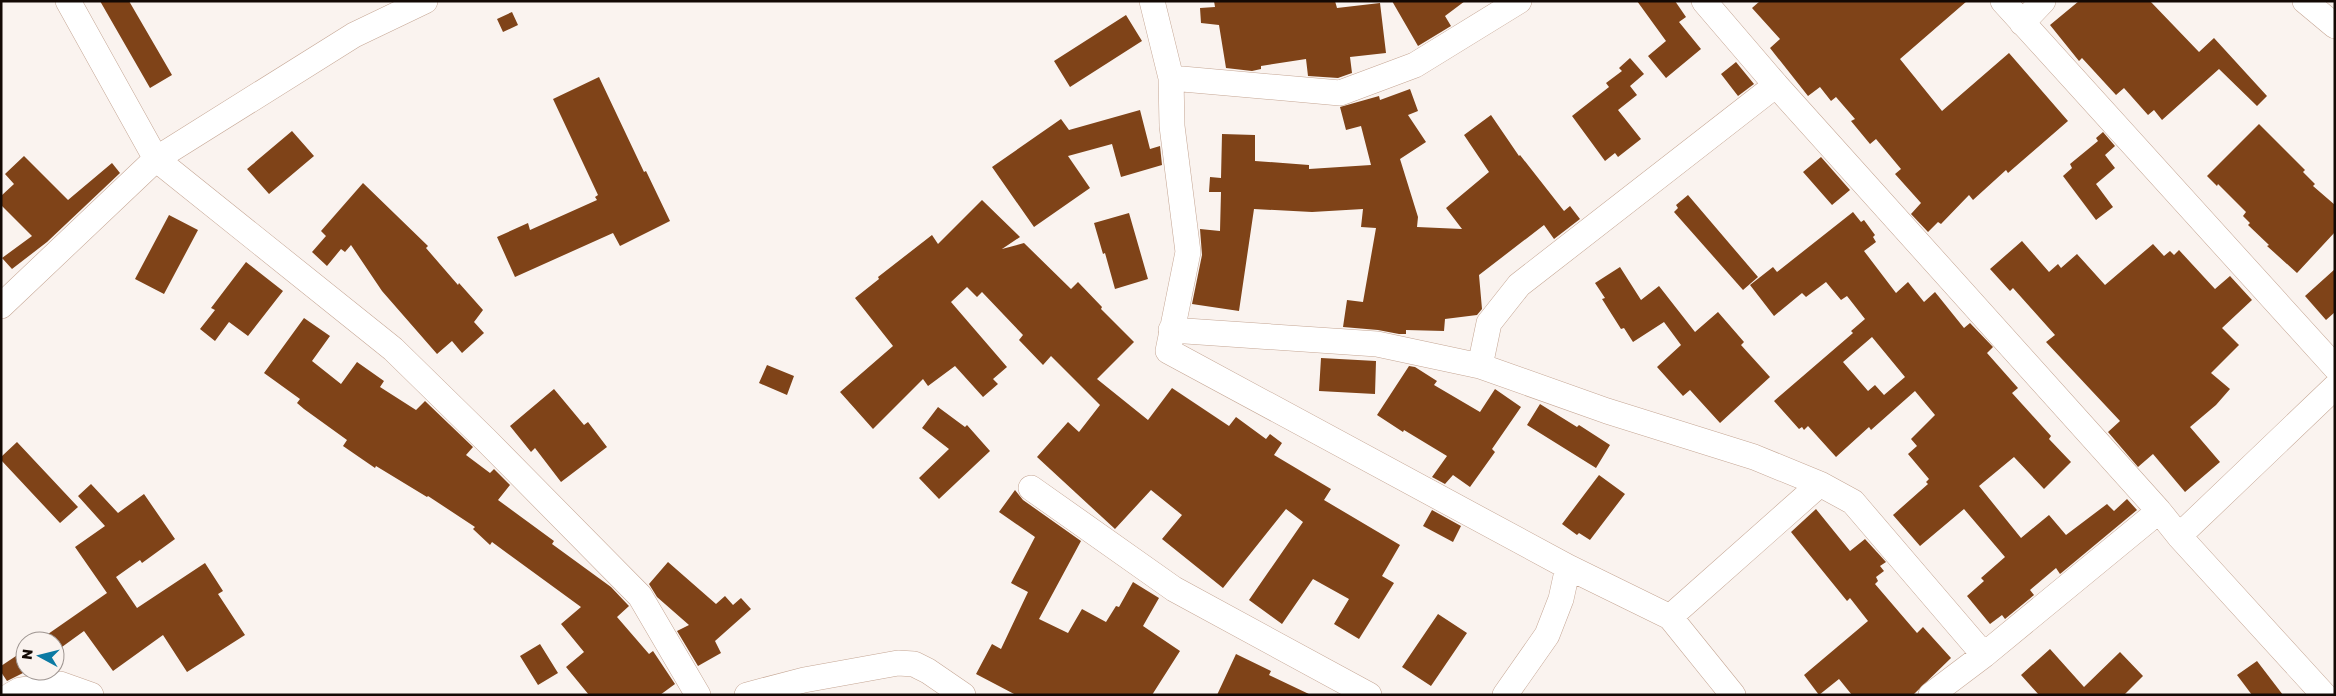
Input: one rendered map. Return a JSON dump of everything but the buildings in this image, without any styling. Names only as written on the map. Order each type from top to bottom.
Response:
[{"type":"street","points":[[68,1],[156,159],[393,349],[486,440],[640,596],[694,693]]},
{"type":"street","points":[[1,306],[156,159],[354,35],[425,1]]},
{"type":"street","points":[[1152,1],[1171,78],[1172,126],[1188,252],[1168,351],[1568,567],[1670,617],[1733,695]]},
{"type":"street","points":[[1171,78],[1340,93],[1415,65],[1518,1]]},
{"type":"street","points":[[1704,1],[1776,85],[2159,511],[2179,536],[2324,695]]},
{"type":"street","points":[[2003,1],[2335,367]]},
{"type":"street","points":[[2022,23],[2044,1]]},
{"type":"street","points":[[2305,1],[2335,26]]},
{"type":"street","points":[[1480,366],[1489,323],[1519,285],[1776,85]]},
{"type":"street","points":[[1171,330],[1377,344],[1480,366],[1606,411],[1754,457],[1820,484],[1853,502],[1984,655]]},
{"type":"street","points":[[2179,536],[2335,387]]},
{"type":"street","points":[[1670,617],[1820,484]]},
{"type":"street","points":[[1031,488],[1174,589],[1370,695]]},
{"type":"street","points":[[1931,695],[1984,655],[2159,511]]},
{"type":"street","points":[[1505,695],[1547,635],[1561,599],[1568,567]]},
{"type":"street","points":[[747,695],[804,680],[898,663],[914,664],[928,671],[963,695]]},
{"type":"street","points":[[11,695],[20,690],[60,684],[91,695]]}]
